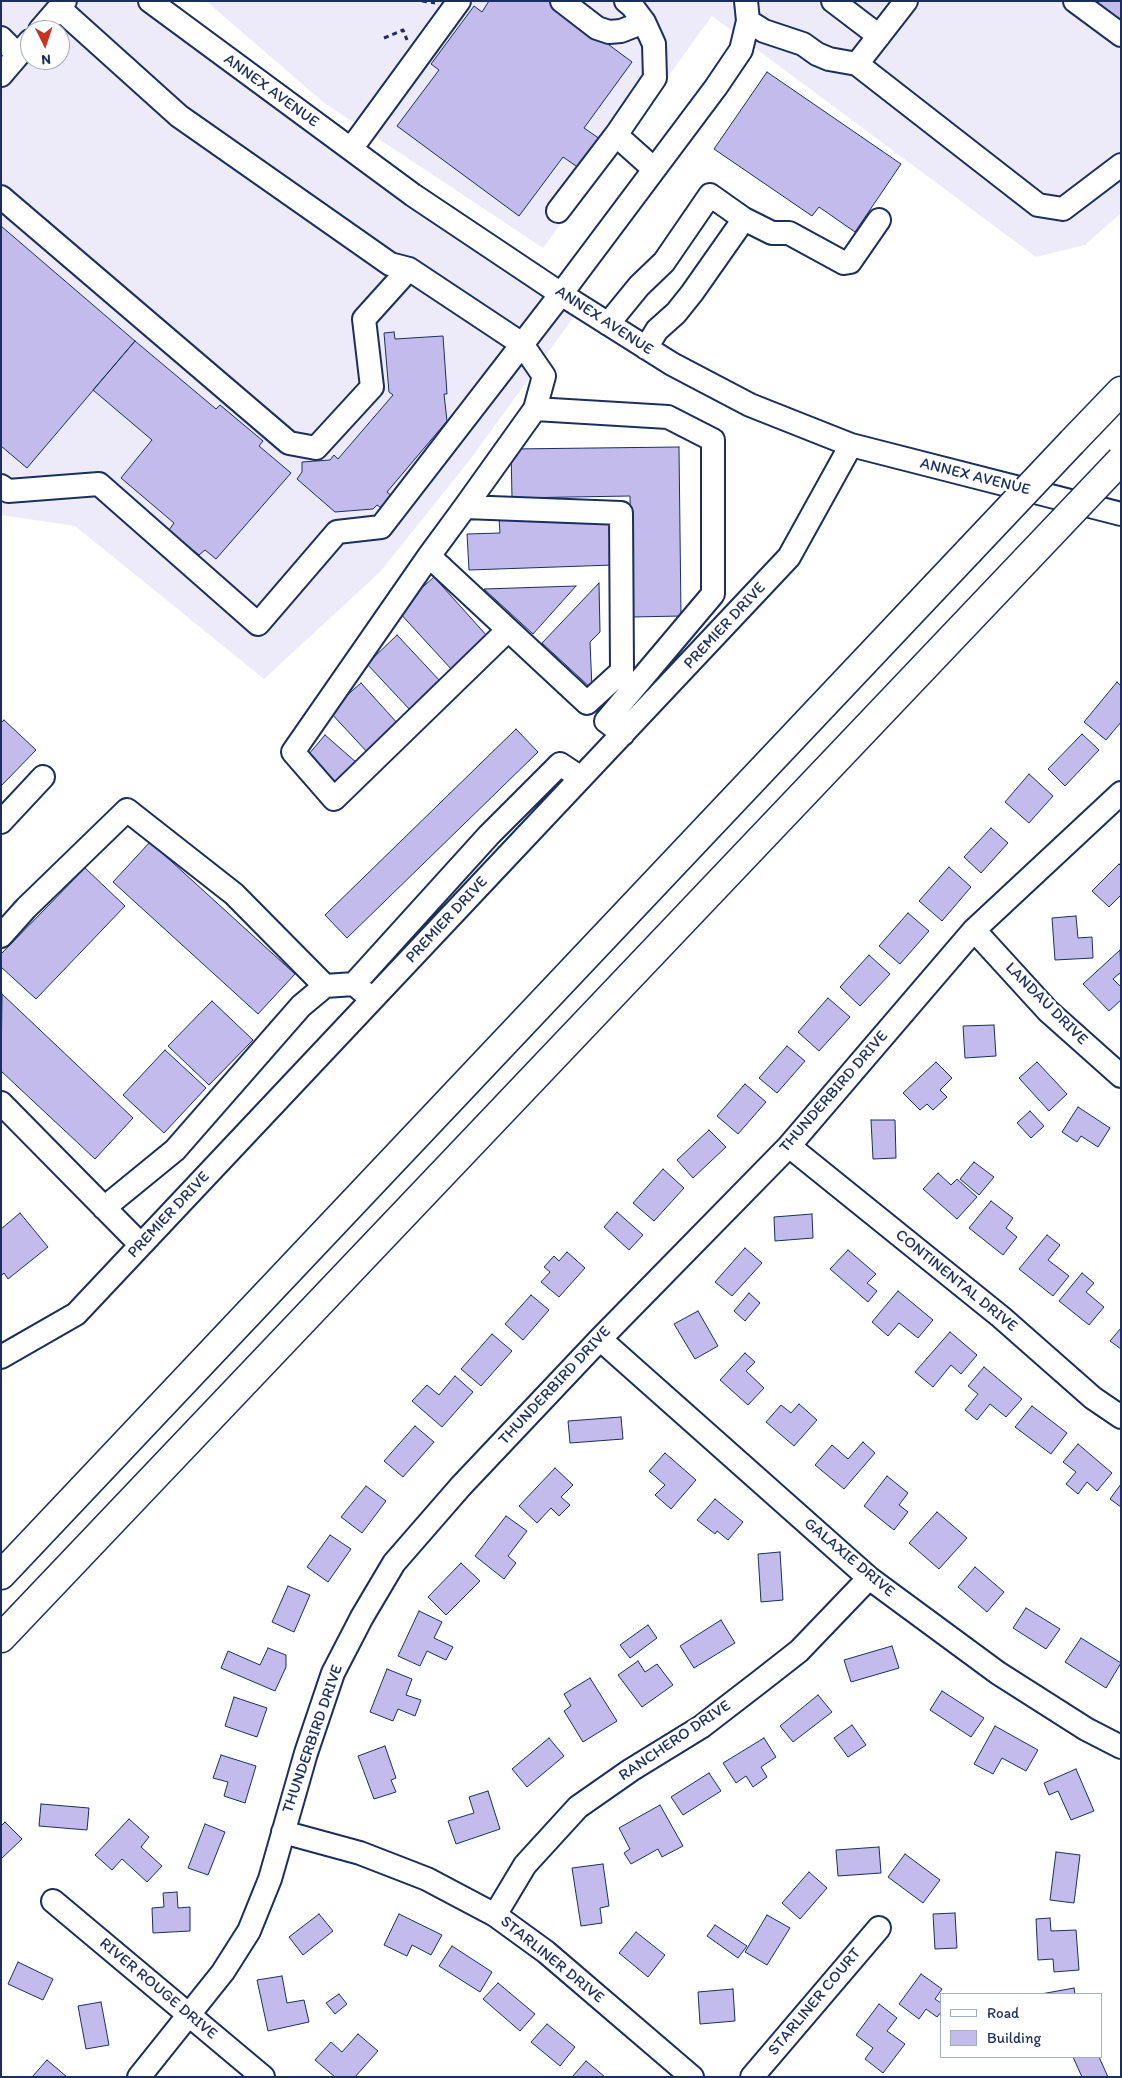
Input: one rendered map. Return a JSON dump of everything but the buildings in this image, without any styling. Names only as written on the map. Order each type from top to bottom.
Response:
[{"type":"highway","points":[[1,1575],[1121,390]]},
{"type":"highway","points":[[1,1638],[1121,460]]},
{"type":"street","name":"ANNEX AVENUE","points":[[150,1],[413,195],[561,294],[672,364],[750,405],[851,445],[1121,514]]},
{"type":"street","points":[[351,149],[459,1]]},
{"type":"street","points":[[562,1],[597,28],[608,32],[621,31],[644,22]]},
{"type":"street","points":[[558,211],[655,78],[654,44],[644,22],[626,1]]},
{"type":"street","points":[[833,1],[879,36]]},
{"type":"street","points":[[858,64],[906,1]]},
{"type":"street","points":[[1075,1],[1121,35]]},
{"type":"street","points":[[49,20],[62,5],[179,116],[390,264],[409,269],[522,344],[544,376],[535,409],[429,556],[293,752],[334,798],[508,630]]},
{"type":"street","points":[[744,9],[764,31],[803,44],[817,54],[829,59],[858,64],[1038,204],[1063,208],[1121,165]]},
{"type":"street","points":[[1,486],[8,491],[99,484],[258,624],[337,532],[381,527],[561,294],[716,87],[741,50],[744,9]]},
{"type":"street","points":[[1,38],[20,46]]},
{"type":"street","points":[[1,75],[20,53]]},
{"type":"street","points":[[616,134],[654,169]]},
{"type":"street","points":[[608,324],[639,286],[664,262],[710,195],[744,219],[772,233],[790,233],[844,263],[850,262],[879,220]]},
{"type":"street","points":[[1,197],[289,443],[316,448],[372,387],[364,319],[409,269]]},
{"type":"street","points":[[646,348],[657,330],[676,313],[692,293],[744,219]]},
{"type":"street","points":[[429,556],[614,727],[713,594],[713,440],[668,417],[535,409]]},
{"type":"street","name":"PREMIER DRIVE","points":[[1,1357],[76,1314],[581,778],[614,727],[789,558],[851,445]]},
{"type":"street","points":[[465,507],[621,513],[622,671],[587,703]]},
{"type":"street","points":[[354,984],[489,835],[560,764],[581,778]]},
{"type":"street","points":[[1,822],[43,777]]},
{"type":"street","name":"THUNDERBIRD DRIVE","points":[[139,2077],[223,1972],[249,1931],[270,1879],[306,1753],[333,1672],[362,1617],[394,1563],[460,1486],[600,1339],[789,1146],[974,930],[1121,793]]},
{"type":"street","points":[[1,936],[26,908],[127,810],[234,894],[325,986]]},
{"type":"street","name":"LANDAU DRIVE","points":[[974,930],[1048,1011],[1121,1076]]},
{"type":"street","points":[[104,1208],[175,1150],[301,1006],[325,986],[354,984],[372,999]]},
{"type":"street","points":[[1,1103],[141,1245]]},
{"type":"street","name":"CONTINENTAL DRIVE","points":[[789,1146],[1001,1317],[1093,1398],[1121,1418]]},
{"type":"street","name":"GALAXIE DRIVE","points":[[600,1339],[869,1578],[998,1673],[1086,1729],[1121,1747]]},
{"type":"street","name":"RANCHERO DRIVE","points":[[495,1914],[525,1865],[578,1806],[631,1770],[701,1727],[799,1651],[869,1578]]},
{"type":"street","name":"STARLINER DRIVE","points":[[282,1832],[360,1853],[427,1879],[495,1914],[546,1952],[692,2077]]},
{"type":"street","name":"RIVER ROUGE DRIVE","points":[[53,1901],[263,2077]]},
{"type":"street","name":"STARLINER COURT","points":[[752,2077],[879,1928]]},
{"type":"shaded area","points":[[1,1],[138,1],[249,90],[576,314],[469,461],[380,572],[264,679],[75,526],[1,515]]},
{"type":"shaded area","points":[[206,1],[1121,1],[1121,213],[1085,245],[1036,257],[712,16],[543,248],[323,102]]}]
